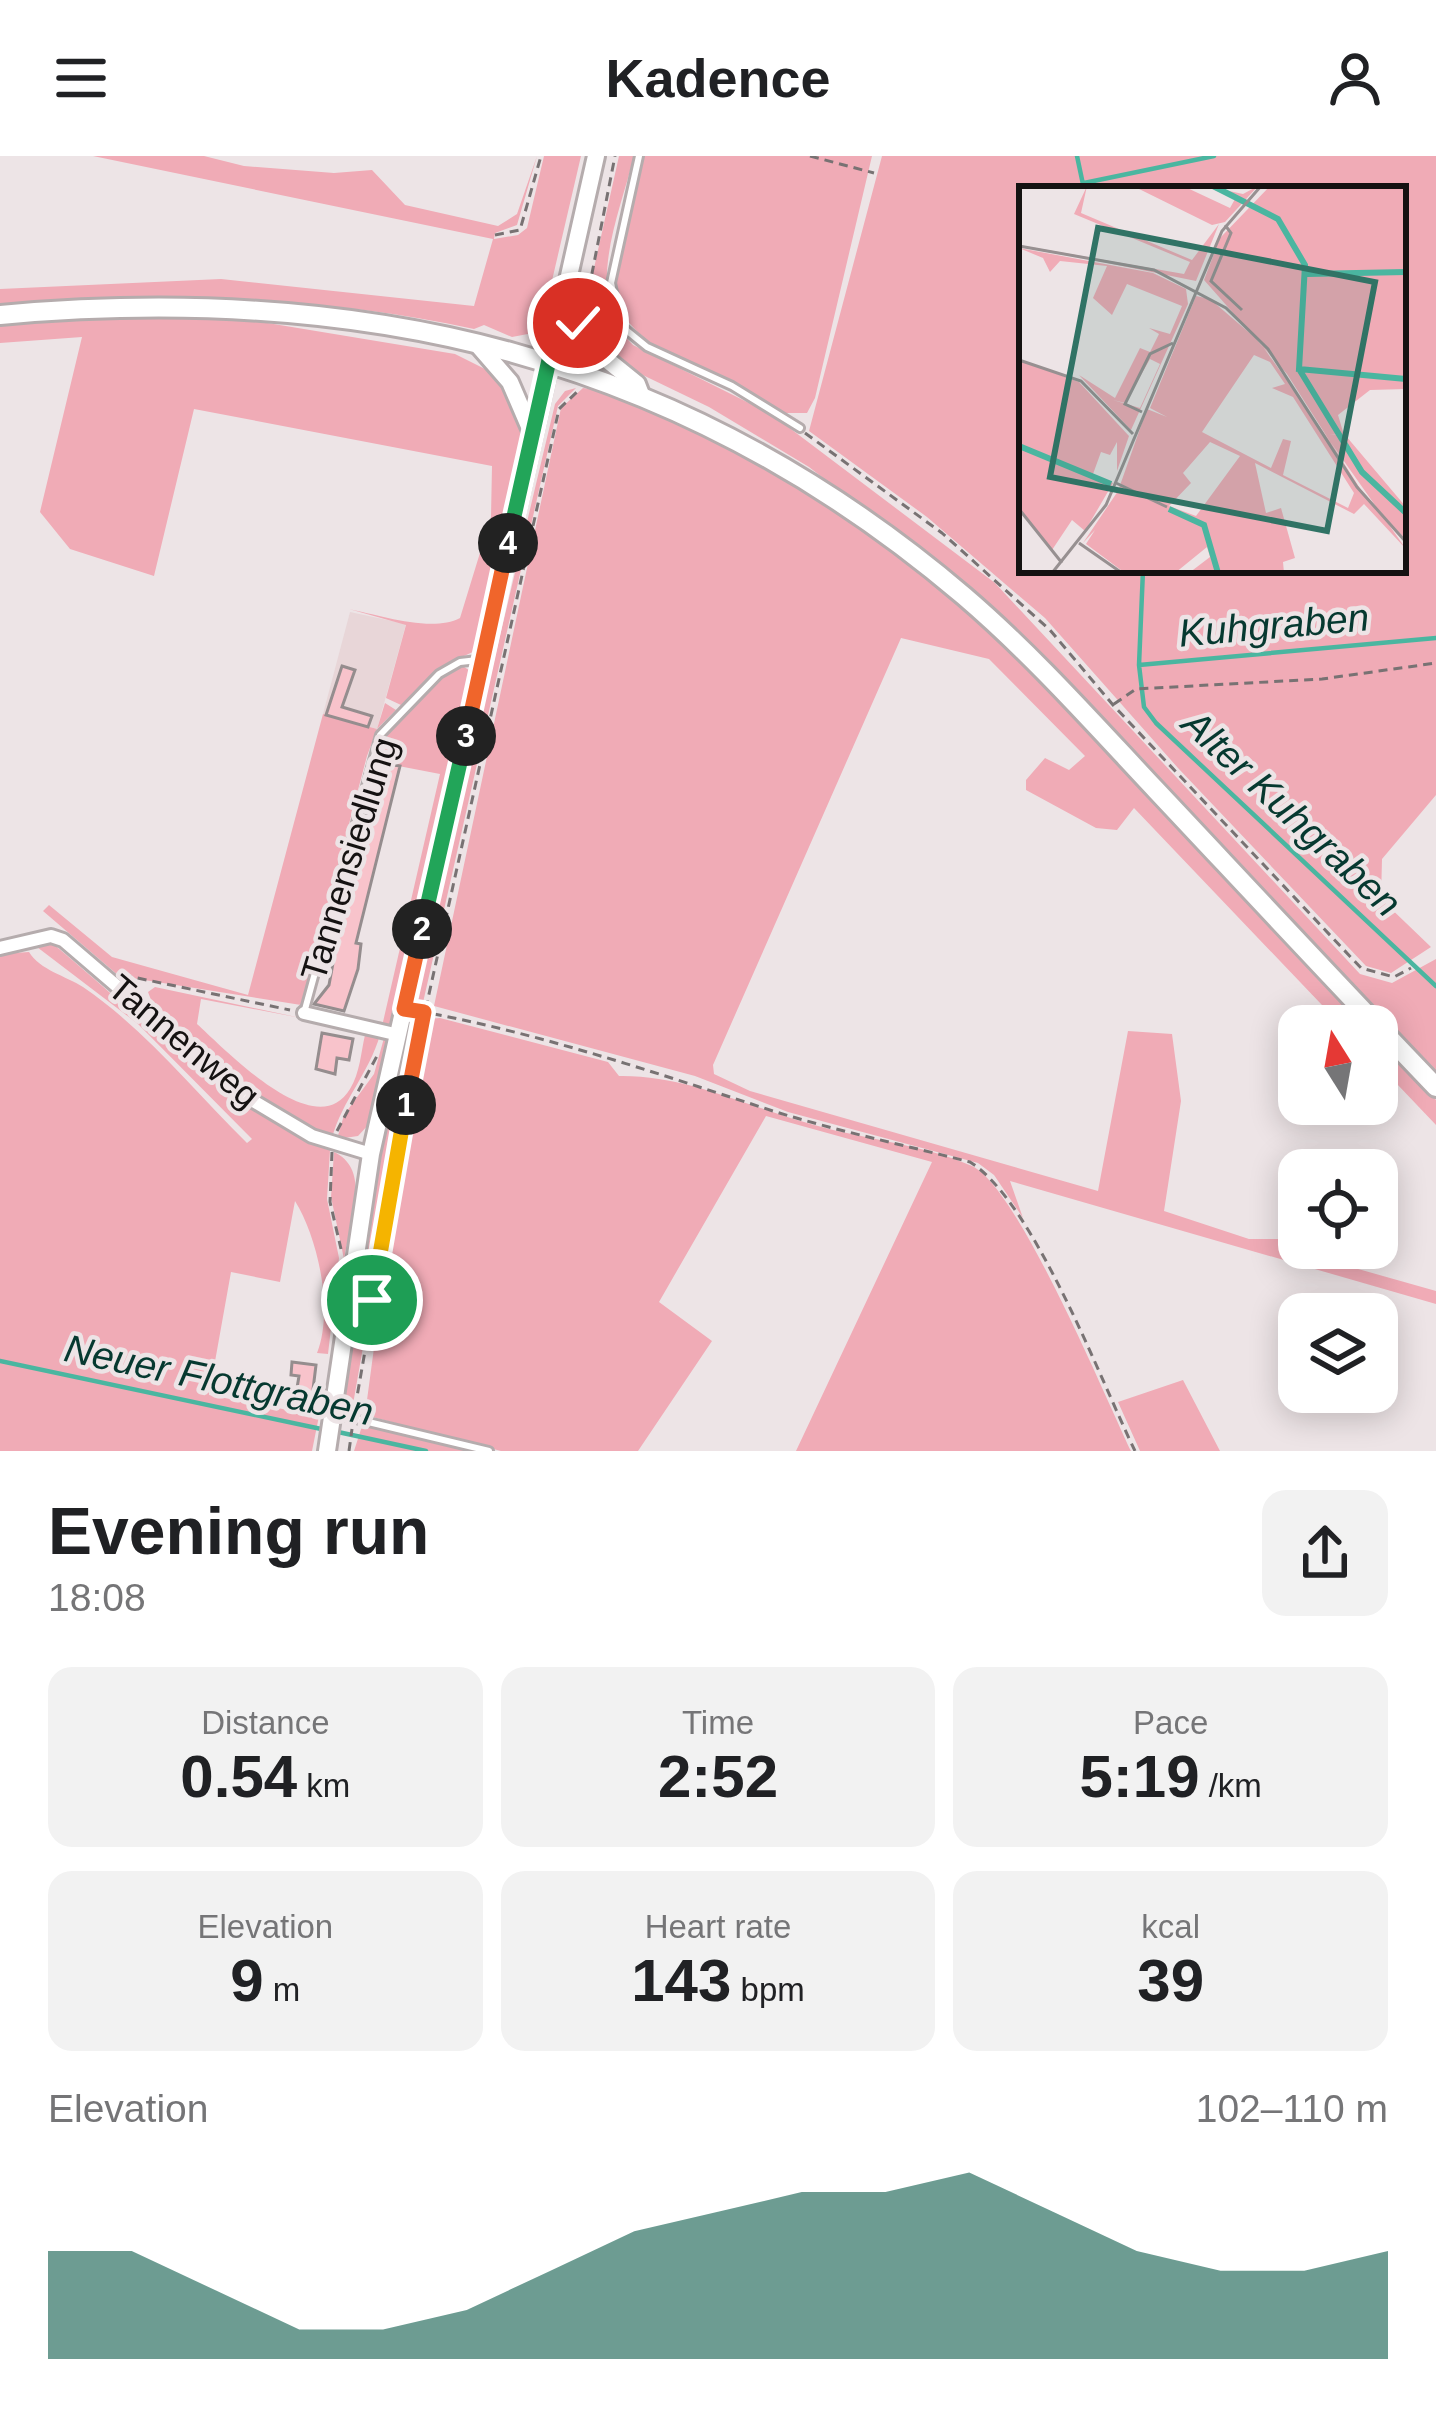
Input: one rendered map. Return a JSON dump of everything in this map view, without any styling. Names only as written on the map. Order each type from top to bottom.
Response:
[{"type":"main road","points":[[327,1451],[351,1262],[391,1033],[404,1009],[596,156]]},
{"type":"main road","points":[[564,296],[595,350],[637,384],[642,397]]},
{"type":"main road","points":[[0,315],[143,305],[226,305],[374,320],[472,340],[549,363],[642,397],[752,449],[832,497],[967,598],[1058,686],[1436,1087]]},
{"type":"main road","points":[[472,340],[510,382],[533,434]]},
{"type":"street","name":"Tannenweg","points":[[0,948],[52,936],[283,1122],[371,1154]]},
{"type":"street","name":"Tannensiedlung","points":[[304,1013],[391,1033]]},
{"type":"lane","points":[[639,156],[611,283],[620,325],[647,347],[731,386],[800,428]]},
{"type":"lane","name":"Tannensiedlung","points":[[304,1013],[380,735],[439,674],[484,654]]},
{"type":"lane","points":[[333,1417],[488,1451]]},
{"type":"path","points":[[495,235],[520,230],[541,156]]},
{"type":"path","points":[[589,316],[586,293],[615,156]]},
{"type":"path","points":[[810,156],[874,173]]},
{"type":"path","points":[[349,1451],[424,1012],[559,409],[578,391]]},
{"type":"path","points":[[800,428],[995,578],[1050,630],[1113,705],[1361,968],[1394,977],[1412,968]]},
{"type":"path","points":[[1113,705],[1125,692],[1136,689],[1322,679],[1436,663]]},
{"type":"path","points":[[99,970],[304,1013]]},
{"type":"path","points":[[404,1009],[567,1046],[711,1087],[771,1110],[970,1162],[996,1182],[1030,1238],[1135,1451]]},
{"type":"path","points":[[342,1255],[330,1202],[333,1144],[344,1111],[372,1072],[391,1033]]},
{"type":"shaded area","points":[[93,156],[204,156],[244,166],[334,173],[372,170],[405,205],[498,226],[517,214],[537,156],[517,225],[495,233],[494,239],[518,235],[527,228],[544,156],[581,156],[544,315],[533,333],[512,337],[484,325],[474,329],[297,303],[179,299],[0,307],[0,289],[221,279],[474,306],[493,239]]},
{"type":"shaded area","points":[[619,156],[634,156],[614,229],[607,279],[618,325],[633,345],[771,414],[995,583],[1360,974],[1392,983],[1436,959],[1436,1075],[1398,1035],[1398,1005],[1369,1005],[977,597],[809,467],[709,407],[622,365],[602,348],[605,339],[590,312],[588,295]]},
{"type":"shaded area","points":[[644,156],[872,156],[815,398],[807,413],[785,413],[646,341],[619,312],[615,277]]},
{"type":"shaded area","points":[[882,156],[1436,156],[1436,795],[1382,859],[1381,899],[1431,947],[1391,973],[1366,966],[1178,768],[1045,618],[927,517],[809,431]]},
{"type":"shaded area","points":[[226,316],[455,354],[497,375],[519,411],[521,436],[475,651],[444,665],[401,705],[386,698],[406,625],[349,609],[420,623],[460,618],[491,517],[492,466],[194,409],[154,576],[70,549],[40,512],[82,337],[0,343],[0,324],[80,317]]},
{"type":"shaded area","points":[[576,388],[558,406],[422,1007],[415,994],[555,404],[565,391]]},
{"type":"shaded area","points":[[583,388],[635,404],[784,477],[878,539],[967,611],[1053,690],[1347,1005],[1322,1005],[1134,808],[1117,830],[1096,828],[1026,790],[1026,780],[1045,758],[1069,770],[1085,756],[989,659],[901,638],[713,1065],[714,1074],[750,1091],[1098,1191],[1128,1031],[1172,1034],[1181,1101],[1164,1211],[1249,1239],[1278,1239],[1278,1258],[1010,1181],[1023,1218],[994,1175],[978,1163],[788,1112],[695,1076],[434,1006],[561,408]]},
{"type":"shaded area","points":[[350,612],[406,624],[377,729],[323,714]]},
{"type":"shaded area","points":[[461,665],[472,672],[393,1023],[381,1027],[345,1018],[383,1022],[440,774],[383,763],[388,728],[440,677]]},
{"type":"shaded area","points":[[385,703],[396,710],[377,729]]},
{"type":"shaded area","points":[[323,714],[377,729],[301,1005],[119,976],[43,911],[49,905],[112,957],[248,995]]},
{"type":"shaded area","points":[[52,943],[220,1085],[330,1150],[327,1199],[339,1258],[328,1354],[317,1353],[324,1316],[321,1275],[311,1234],[295,1201],[280,1282],[231,1272],[209,1395],[319,1416],[312,1451],[0,1451],[0,954],[29,952],[46,968],[83,987],[149,1042],[247,1143],[252,1139],[138,1024],[37,947]]},
{"type":"shaded area","points":[[155,987],[301,1018],[201,999],[197,1024],[271,1087],[316,1106],[335,1104],[350,1089],[365,1035],[307,1018],[380,1035],[332,1138],[257,1097],[153,1005],[148,992]]},
{"type":"shaded area","points":[[421,1016],[352,1410],[342,1410],[377,1167],[409,1023]]},
{"type":"shaded area","points":[[440,1018],[608,1062],[619,1076],[690,1085],[804,1122],[972,1166],[991,1182],[1036,1251],[1131,1451],[796,1451],[932,1162],[766,1116],[659,1302],[712,1341],[638,1451],[501,1451],[365,1415],[396,1184],[428,1019]]},
{"type":"shaded area","points":[[384,1038],[388,1046],[370,1123],[358,1136],[337,1139],[344,1115],[374,1074]]},
{"type":"shaded area","points":[[1398,1059],[1436,1100],[1436,1125],[1398,1085]]},
{"type":"shaded area","points":[[334,1152],[346,1160],[356,1185],[344,1259],[331,1197]]},
{"type":"shaded area","points":[[1315,1269],[1358,1269],[1436,1291],[1436,1304]]},
{"type":"shaded area","points":[[1183,1380],[1220,1451],[1140,1451],[1118,1402]]},
{"type":"shaded area","points":[[363,1423],[471,1451],[354,1451]]},
{"type":"building","points":[[342,666],[355,670],[342,707],[372,716],[368,727],[326,715]]},
{"type":"building","points":[[380,763],[400,766],[356,943],[361,944],[358,969],[344,1011],[314,1004],[329,985],[333,963],[326,962]]},
{"type":"building","points":[[322,1033],[353,1039],[349,1060],[337,1058],[335,1074],[316,1069]]},
{"type":"building","points":[[292,1362],[316,1365],[310,1414],[293,1412],[299,1376],[291,1375]]},
{"type":"waterway","name":"Kuhgraben","points":[[1077,156],[1083,186]]},
{"type":"waterway","points":[[1084,183],[1214,156]]},
{"type":"waterway","name":"Kuhgraben","points":[[1143,573],[1139,665],[1436,638]]},
{"type":"waterway","name":"Alter Kuhgraben","points":[[1139,665],[1144,707],[1156,723],[1436,986]]},
{"type":"waterway","name":"Neuer Flottgraben","points":[[0,1361],[326,1430]]},
{"type":"waterway","name":"Neuer Flottgraben","points":[[338,1432],[426,1451]]},
{"type":"route","points":[[372,1300],[424,1012],[404,1009],[564,296],[578,323]]}]
